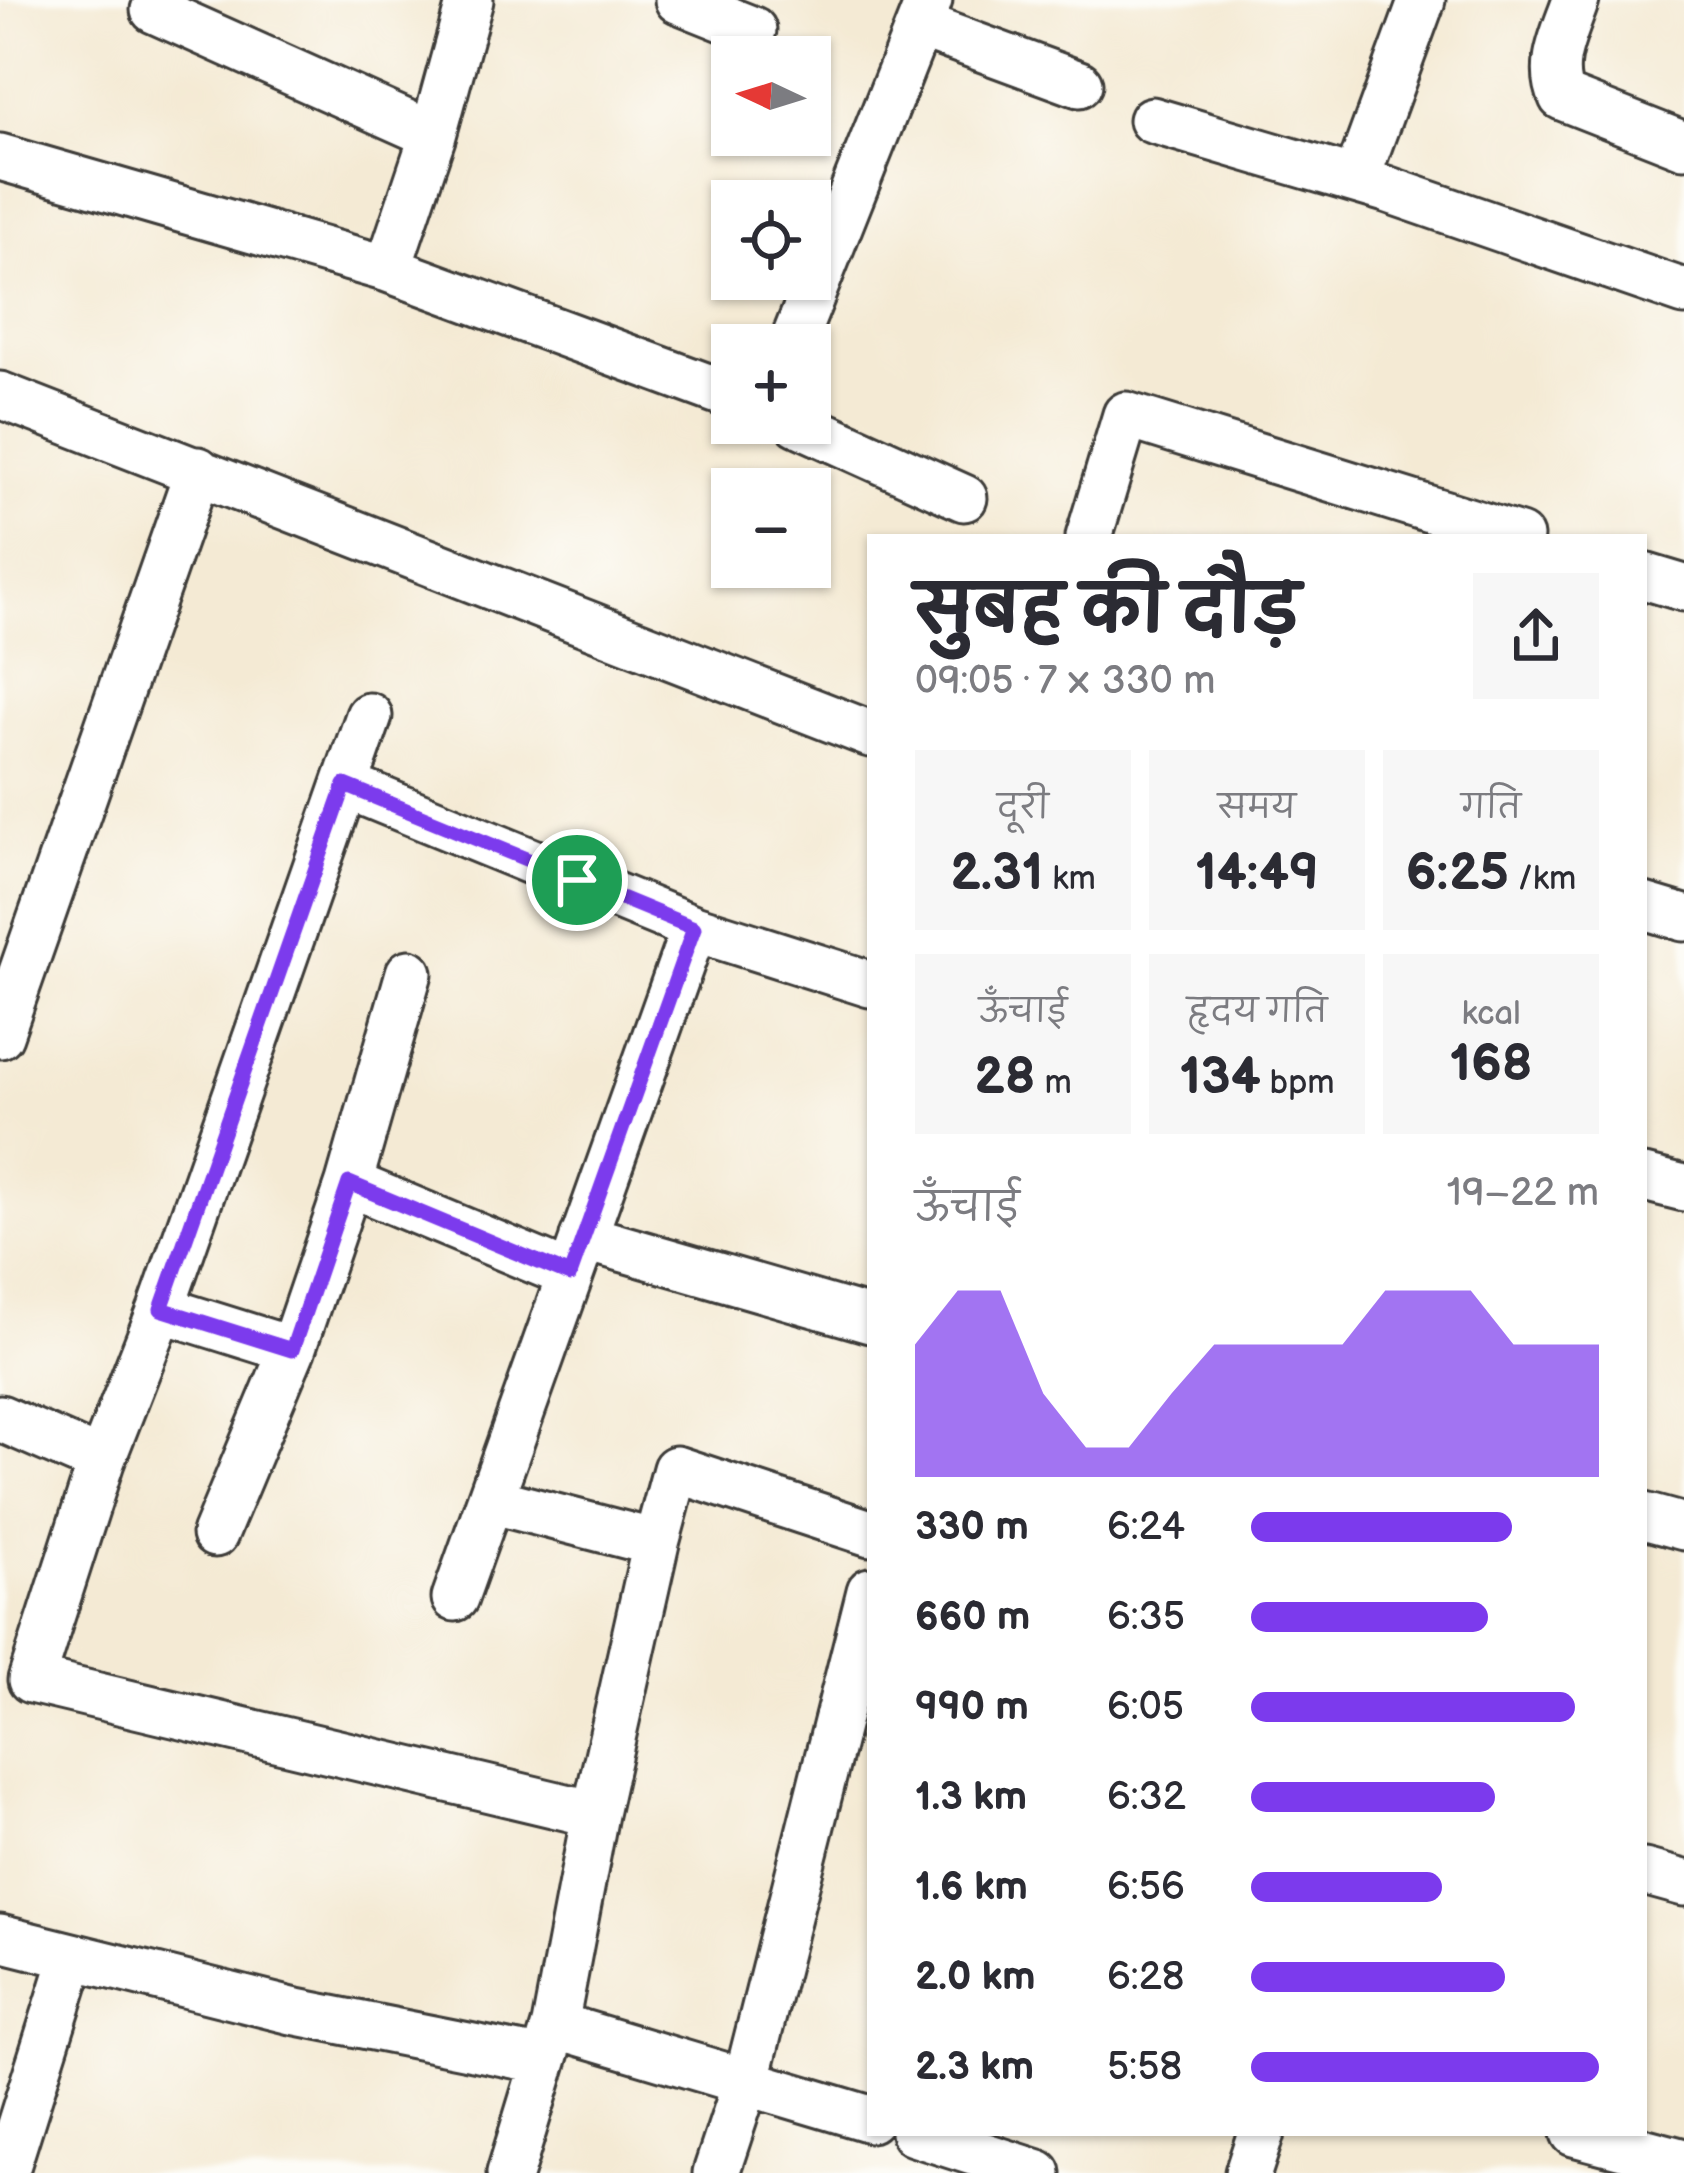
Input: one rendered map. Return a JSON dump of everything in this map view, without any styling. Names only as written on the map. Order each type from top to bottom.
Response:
[{"type":"street","points":[[388,268],[433,135],[470,0]]},
{"type":"street","points":[[678,0],[753,30]]},
{"type":"street","points":[[1356,180],[1422,0]]},
{"type":"street","points":[[1576,0],[1554,63],[1562,97],[1684,145]]},
{"type":"street","points":[[147,3],[433,135]]},
{"type":"street","points":[[800,324],[924,13],[1078,84]]},
{"type":"street","points":[[1152,120],[1356,180],[1684,292]]},
{"type":"street","points":[[0,157],[388,268],[711,388]]},
{"type":"street","points":[[0,395],[867,733]]},
{"type":"street","points":[[1089,534],[1126,415],[1510,534]]},
{"type":"street","points":[[831,438],[964,498]]},
{"type":"street","points":[[0,1035],[198,470]]},
{"type":"street","points":[[1647,577],[1684,588]]},
{"type":"street","points":[[369,716],[161,1309],[15,1676],[595,1814]]},
{"type":"street","points":[[345,785],[694,928],[867,983]]},
{"type":"street","points":[[1647,907],[1684,918]]},
{"type":"street","points":[[455,1598],[694,928]]},
{"type":"street","points":[[215,1534],[292,1350],[349,1183],[409,973]]},
{"type":"street","points":[[1647,1179],[1684,1188]]},
{"type":"street","points":[[349,1183],[577,1256],[867,1319]]},
{"type":"street","points":[[161,1309],[292,1350]]},
{"type":"street","points":[[0,1418],[101,1462]]},
{"type":"street","points":[[510,2173],[550,2043],[595,1814],[676,1469],[867,1532]]},
{"type":"street","points":[[490,1500],[656,1543]]},
{"type":"street","points":[[1647,1517],[1684,1527]]},
{"type":"street","points":[[716,2173],[747,2079],[867,1603]]},
{"type":"street","points":[[1647,1873],[1684,1883]]},
{"type":"street","points":[[0,1938],[292,2012],[550,2043],[747,2079],[867,2118]]},
{"type":"street","points":[[4,2173],[73,1957]]},
{"type":"street","points":[[923,2136],[1038,2173]]},
{"type":"street","points":[[1248,2173],[1261,2136]]},
{"type":"street","points":[[1585,2136],[1684,2162]]},
{"type":"route","points":[[345,785],[577,880],[694,928],[570,1275],[349,1183],[292,1350],[161,1309],[345,785]]}]
